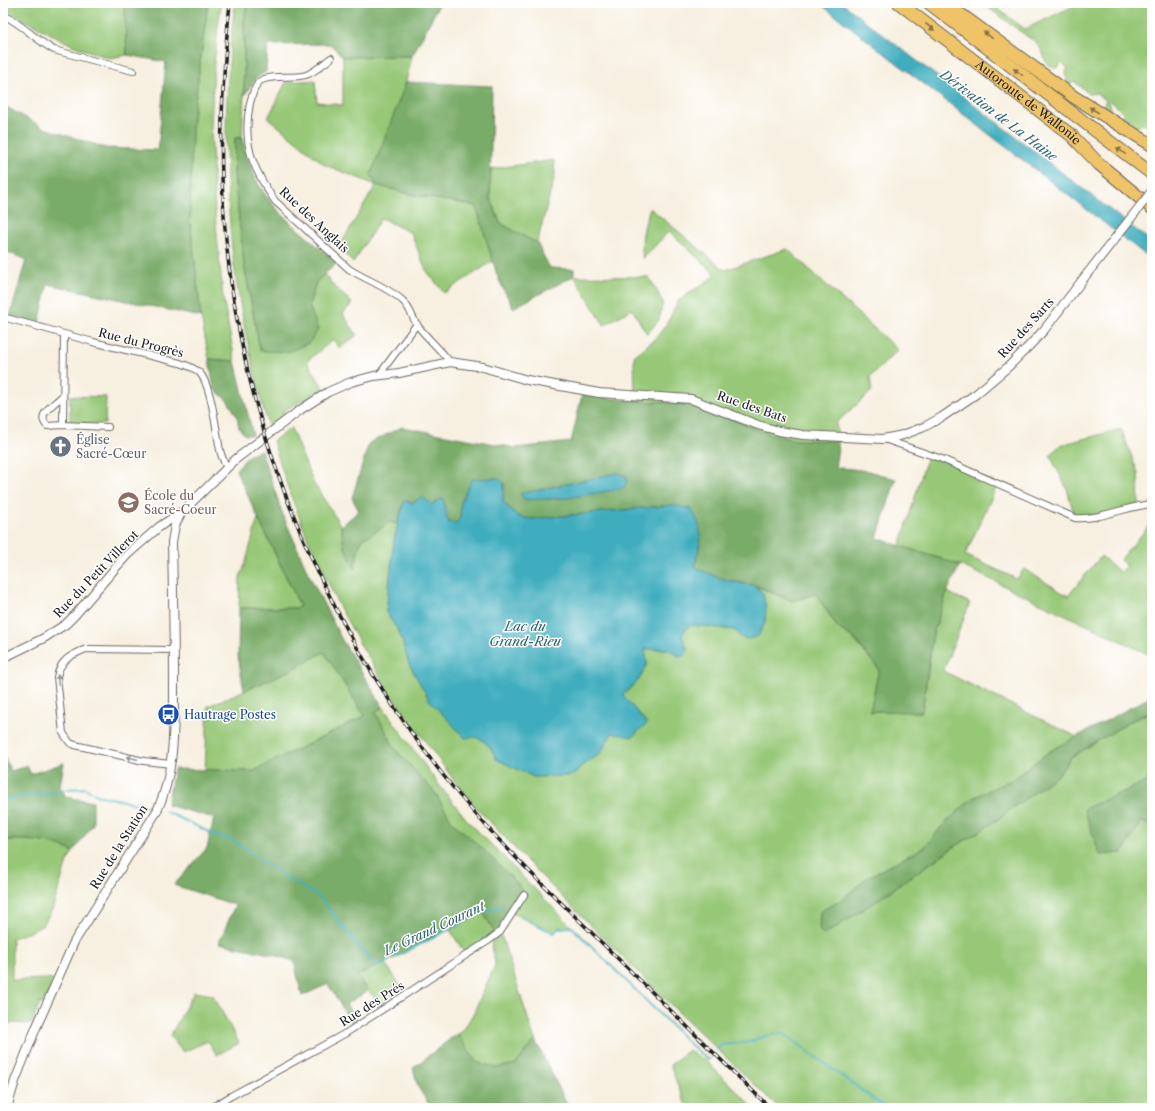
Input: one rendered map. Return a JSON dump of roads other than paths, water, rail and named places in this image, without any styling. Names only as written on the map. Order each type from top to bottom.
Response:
[{"type":"highway","name":"Autoroute de Wallonie","points":[[899,3],[1071,136],[1099,164],[1152,208]]},
{"type":"highway","points":[[929,3],[1152,174]]},
{"type":"highway","points":[[944,3],[1067,93],[1152,144]]},
{"type":"highway","points":[[1071,136],[1152,198]]},
{"type":"street","points":[[3,15],[16,22],[54,50],[133,71]]},
{"type":"street","name":"Rue des Anglais","points":[[331,58],[312,72],[304,75],[266,79],[260,81],[256,85],[252,94],[248,112],[247,136],[250,155],[267,190],[275,201],[350,268],[359,275],[392,292],[404,302],[412,313],[417,324],[450,362]]},
{"type":"street","name":"Rue des Sarts","points":[[882,439],[903,435],[924,427],[942,417],[976,394],[1008,367],[1044,330],[1152,191]]},
{"type":"street","name":"Rue du Progrès","points":[[3,317],[180,363],[199,372],[205,381],[208,391],[220,452],[227,468]]},
{"type":"street","points":[[379,375],[417,324]]},
{"type":"street","points":[[63,425],[64,334]]},
{"type":"street","name":"Rue des Bats","points":[[271,432],[300,410],[328,392],[351,382],[379,375],[450,362],[483,367],[527,380],[599,393],[691,399],[758,425],[786,432],[803,435],[882,439],[942,459],[1075,518],[1086,519],[1120,510],[1152,504]]},
{"type":"street","points":[[63,395],[44,412],[43,418],[47,426],[63,425],[108,427]]},
{"type":"street","name":"Rue du Petit Villerot","points":[[3,658],[44,638],[66,624],[128,554],[159,527],[183,511],[236,459],[271,432]]},
{"type":"street","name":"Rue de la Station","points":[[7,1108],[15,1081],[33,1036],[74,942],[161,803],[171,764],[174,716],[172,542],[175,525],[183,511]]},
{"type":"street","points":[[171,764],[144,761],[70,743],[63,732],[57,677],[58,671],[65,659],[86,649],[174,650]]},
{"type":"street","name":"Rue des Prés","points":[[211,1108],[346,1033],[488,941],[500,932],[524,895]]},
{"type":"water","points":[[819,3],[842,3],[1152,242],[1152,260]]},
{"type":"water","points":[[617,473],[626,476],[627,482],[625,486],[620,489],[568,498],[527,500],[520,494]]},
{"type":"water","name":"Lac du Grand-Rieu","points":[[499,478],[504,483],[503,502],[519,517],[532,519],[674,505],[691,509],[699,524],[700,531],[695,567],[723,579],[754,585],[763,593],[766,608],[765,623],[758,636],[745,639],[742,638],[735,630],[691,625],[684,631],[682,637],[688,650],[684,656],[679,656],[668,649],[645,649],[647,664],[638,681],[623,695],[647,724],[632,737],[612,733],[600,754],[581,766],[574,775],[534,777],[496,759],[488,745],[481,739],[471,737],[465,738],[430,701],[409,664],[400,634],[386,612],[394,540],[404,501],[412,503],[422,497],[433,505],[443,498],[448,522],[456,523],[460,518],[461,502],[472,479]]},
{"type":"waterway","name":"Le Grand Courant","points":[[3,801],[10,798],[85,788],[97,795],[151,807]]},
{"type":"waterway","name":"Le Grand Courant","points":[[165,811],[219,837],[231,839],[287,878],[319,897],[371,961],[377,965],[382,964],[483,912],[501,907]]},
{"type":"waterway","name":"Le Grand Courant","points":[[521,917],[554,933],[559,928],[572,927],[691,1045],[708,1060],[710,1058]]},
{"type":"waterway","name":"Le Grand Courant","points":[[717,1050],[721,1045],[749,1042],[765,1036],[783,1033],[886,1108]]},
{"type":"railway","points":[[230,3],[224,68],[222,112],[222,178],[228,259],[241,339],[260,417],[285,494],[316,569],[353,641],[396,710],[443,775],[461,797],[499,840],[538,880],[770,1108]]},
{"type":"place","name":"Église Sacré-Cœur","points":[[60,447]]},
{"type":"place","name":"École du Sacré-Coeur","points":[[128,503]]},
{"type":"place","name":"Hautrage Postes","points":[[169,715]]},
{"type":"water label","name":"Dérivation de La Haine","points":[[999,115]]}]
